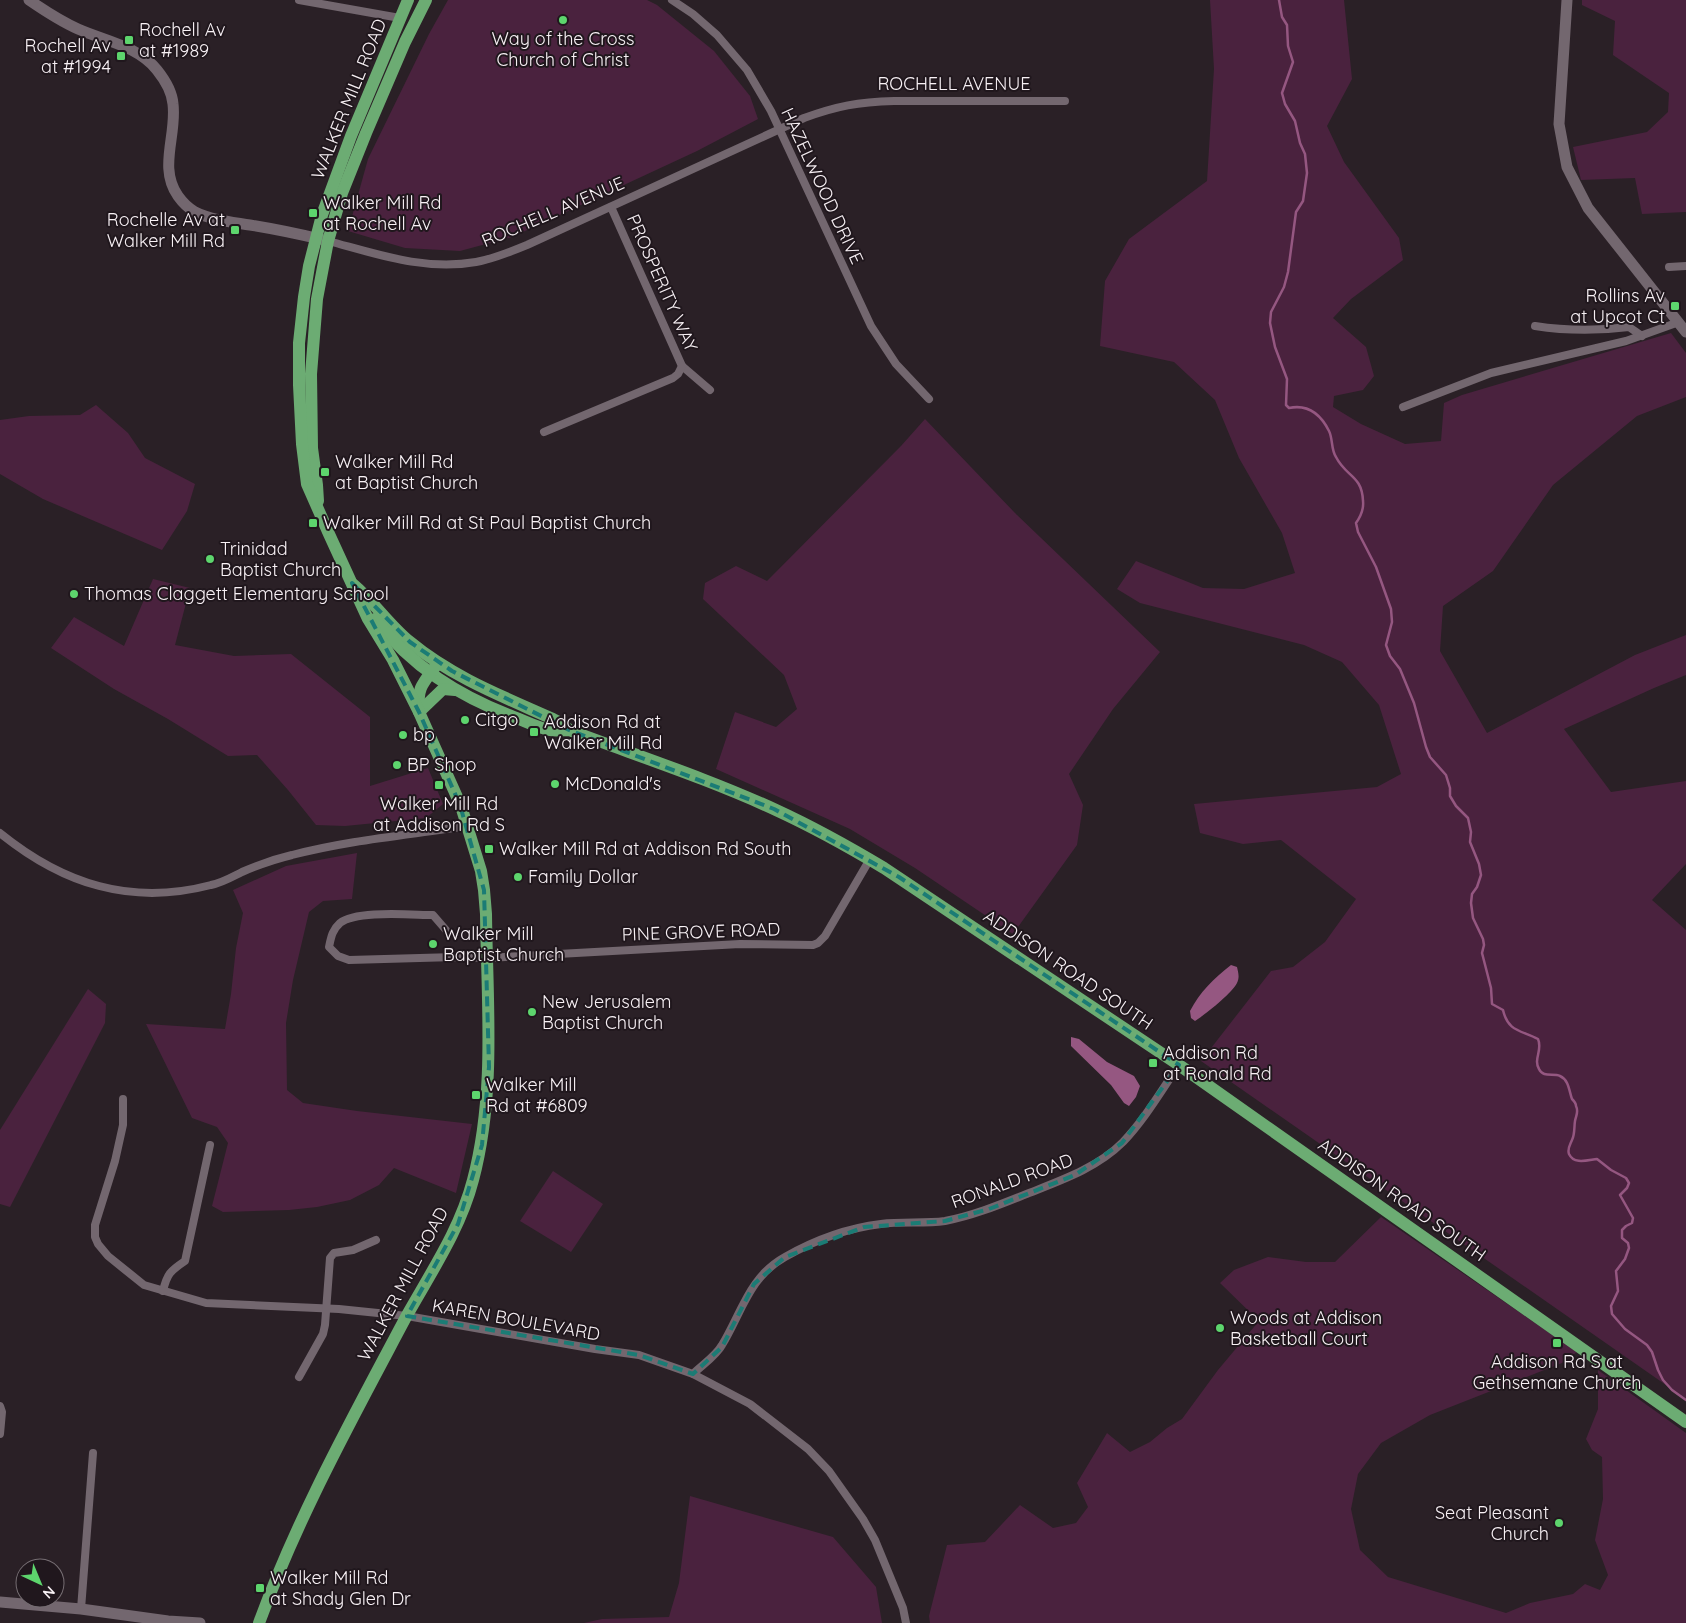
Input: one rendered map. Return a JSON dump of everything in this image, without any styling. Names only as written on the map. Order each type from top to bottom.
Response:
[{"type":"main road","name":"WALKER MILL ROAD","points":[[322,239],[322,215],[351,136],[408,0]]},
{"type":"main road","name":"WALKER MILL ROAD","points":[[259,1623],[289,1550],[338,1444],[458,1224],[473,1182],[482,1145],[488,1094],[487,958],[484,890],[476,853],[461,806],[419,712],[393,661],[368,619],[329,534],[308,484],[302,444],[299,343],[304,297],[322,239],[405,42],[426,0]]},
{"type":"main road","name":"ADDISON ROAD SOUTH","points":[[354,588],[378,623],[404,650],[434,668],[479,685],[558,722],[569,730],[706,780],[774,809],[870,859],[1179,1065],[1686,1422]]},
{"type":"main road","name":"WALKER MILL ROAD","points":[[419,712],[418,698],[420,688],[434,668]]},
{"type":"main road","name":"ADDISON ROAD SOUTH","points":[[434,668],[455,690],[486,706],[550,730],[569,730]]},
{"type":"main road","points":[[419,712],[443,689],[455,690]]},
{"type":"street","name":"ROCHELL AVENUE","points":[[29,0],[62,21],[126,47],[143,57],[160,74],[169,88],[174,106],[169,174],[172,186],[188,208],[209,217],[294,232],[400,261],[423,265],[460,265],[510,252],[779,129],[825,110],[848,104],[868,101],[1066,101]]},
{"type":"street","points":[[299,0],[400,18]]},
{"type":"street","name":"HAZELWOOD DRIVE","points":[[672,0],[693,14],[738,58],[763,96],[871,326],[896,364],[928,399]]},
{"type":"street","points":[[1403,408],[1492,373],[1642,336],[1684,329],[1588,208],[1568,167],[1562,148],[1559,124],[1567,0]]},
{"type":"street","name":"PROSPERITY WAY","points":[[611,207],[682,366],[710,390]]},
{"type":"street","points":[[1669,267],[1686,266]]},
{"type":"street","points":[[1535,326],[1576,331],[1629,327],[1642,336]]},
{"type":"street","points":[[544,432],[673,378],[678,374],[682,366]]},
{"type":"street","points":[[0,833],[30,856],[75,879],[110,889],[160,894],[213,885],[276,859],[326,847],[468,826]]},
{"type":"street","name":"PINE GROVE ROAD","points":[[487,958],[730,945],[816,944],[825,936],[870,859]]},
{"type":"street","points":[[446,930],[434,915],[380,915],[349,918],[339,924],[332,932],[329,947],[338,956],[349,960],[487,958]]},
{"type":"street","name":"RONALD ROAD","points":[[693,1374],[722,1346],[746,1295],[754,1284],[778,1261],[802,1248],[864,1227],[882,1224],[944,1221],[990,1209],[1075,1175],[1096,1163],[1122,1143],[1142,1120],[1179,1065]]},
{"type":"street","name":"KAREN BOULEVARD","points":[[123,1100],[123,1125],[95,1225],[95,1237],[108,1256],[144,1285],[206,1303],[327,1309],[407,1316],[639,1355],[693,1374],[750,1404],[808,1449],[829,1471],[858,1511],[875,1540],[903,1608],[906,1623]]},
{"type":"street","points":[[162,1291],[166,1277],[184,1261],[210,1145]]},
{"type":"street","points":[[299,1378],[323,1334],[327,1309],[329,1260],[332,1255],[339,1252],[353,1250],[376,1240]]},
{"type":"street","points":[[0,1434],[1,1410]]},
{"type":"street","points":[[81,1609],[93,1453]]},
{"type":"street","points":[[0,1602],[200,1623]]},
{"type":"highlighted area","points":[[352,583],[410,642],[452,671],[569,730],[774,809],[899,877],[1179,1065],[1122,1143],[1075,1175],[989,1209],[945,1221],[864,1227],[785,1257],[754,1284],[722,1347],[693,1374],[639,1355],[407,1316],[458,1224],[482,1145],[489,1067],[484,890],[460,805],[419,712]]},
{"type":"shaded area","points":[[448,0],[647,0],[657,5],[714,51],[750,96],[758,119],[697,151],[512,237],[460,251],[405,248],[348,231],[368,159],[429,34]]},
{"type":"shaded area","points":[[1210,0],[1344,0],[1352,79],[1327,126],[1344,162],[1399,238],[1403,260],[1351,299],[1333,318],[1366,347],[1374,376],[1363,390],[1334,396],[1333,407],[1361,424],[1405,444],[1441,441],[1444,403],[1462,395],[1671,333],[1686,353],[1686,397],[1637,416],[1553,485],[1493,571],[1443,606],[1440,651],[1487,733],[1635,655],[1686,635],[1686,675],[1564,729],[1611,792],[1686,781],[1686,864],[1652,900],[1686,930],[1686,1399],[1201,1061],[1271,971],[1293,967],[1325,942],[1356,899],[1281,840],[1243,844],[1200,833],[1194,804],[1377,787],[1401,774],[1379,705],[1342,662],[1304,645],[1140,603],[1117,589],[1136,561],[1203,588],[1244,589],[1295,573],[1282,533],[1239,458],[1215,400],[1174,362],[1100,346],[1105,281],[1129,239],[1207,181],[1214,69]]},
{"type":"shaded area","points":[[1582,0],[1686,0],[1686,212],[1642,214],[1635,178],[1581,180],[1573,147],[1647,132],[1668,112],[1669,93],[1613,55],[1615,21],[1582,5]]},
{"type":"shaded area","points":[[96,405],[128,433],[145,458],[195,484],[187,511],[162,550],[43,499],[0,474],[0,420],[29,416],[80,415]]},
{"type":"shaded area","points":[[925,419],[1015,513],[1160,652],[1113,709],[1069,774],[1083,805],[1077,845],[1013,934],[915,868],[850,829],[716,769],[735,712],[776,727],[797,709],[784,675],[703,599],[705,583],[736,566],[767,581],[901,446]]},
{"type":"shaded area","points":[[153,579],[190,588],[175,645],[234,656],[291,654],[370,717],[370,786],[428,768],[443,804],[426,818],[345,826],[316,825],[257,755],[228,756],[114,689],[51,648],[74,617],[124,646]]},
{"type":"shaded area","points":[[357,853],[352,899],[323,901],[309,912],[293,980],[286,1023],[287,1090],[303,1103],[472,1124],[456,1193],[394,1168],[379,1185],[350,1200],[317,1207],[289,1210],[223,1212],[212,1206],[228,1143],[217,1127],[192,1118],[146,1024],[225,1029],[236,948],[243,913],[233,890],[286,866]]},
{"type":"shaded area","points":[[1231,965],[1237,967],[1239,977],[1237,983],[1212,1009],[1195,1021],[1191,1018],[1190,1011],[1194,1004],[1218,975]]},
{"type":"shaded area","points":[[88,989],[106,1004],[105,1023],[10,1207],[0,1204],[0,1130]]},
{"type":"shaded area","points":[[1071,1037],[1079,1039],[1107,1062],[1134,1076],[1140,1086],[1136,1097],[1129,1106],[1124,1103],[1111,1085],[1071,1046]]},
{"type":"shaded area","points":[[553,1171],[603,1204],[571,1252],[520,1221]]},
{"type":"shaded area","points":[[1381,1217],[1577,1352],[1562,1363],[1430,1415],[1381,1443],[1358,1474],[1351,1509],[1360,1550],[1388,1577],[1506,1613],[1530,1603],[1573,1594],[1585,1584],[1600,1590],[1608,1575],[1595,1540],[1603,1499],[1602,1457],[1592,1450],[1586,1439],[1598,1409],[1598,1370],[1686,1433],[1686,1623],[930,1623],[929,1616],[947,1545],[985,1542],[1020,1505],[1053,1528],[1076,1523],[1088,1507],[1077,1483],[1107,1433],[1130,1452],[1150,1442],[1182,1419],[1218,1370],[1259,1321],[1220,1283],[1234,1270],[1268,1257],[1306,1262],[1335,1262]]},
{"type":"shaded area","points":[[690,1496],[833,1537],[876,1587],[882,1623],[584,1623],[602,1619],[669,1617],[679,1583]]},
{"type":"waterway","points":[[1279,0],[1282,17],[1287,25],[1288,46],[1293,62],[1282,93],[1285,104],[1295,121],[1300,143],[1305,154],[1307,173],[1303,201],[1296,212],[1288,272],[1284,287],[1271,312],[1270,323],[1275,347],[1287,379],[1286,405],[1289,408],[1308,409],[1322,420],[1330,434],[1333,451],[1340,464],[1360,486],[1363,504],[1362,513],[1356,523],[1358,532],[1376,567],[1391,609],[1392,622],[1386,645],[1390,656],[1400,669],[1414,703],[1430,757],[1446,775],[1450,796],[1456,806],[1468,818],[1471,832],[1470,842],[1479,864],[1481,875],[1477,887],[1472,894],[1471,903],[1473,918],[1483,939],[1482,953],[1491,988],[1492,1004],[1503,1010],[1508,1023],[1521,1032],[1538,1039],[1537,1065],[1541,1072],[1560,1076],[1567,1083],[1577,1110],[1574,1135],[1569,1149],[1571,1157],[1578,1161],[1597,1159],[1611,1170],[1626,1178],[1629,1183],[1620,1195],[1633,1218],[1632,1223],[1622,1230],[1622,1238],[1628,1243],[1629,1248],[1625,1259],[1616,1271],[1618,1291],[1611,1306],[1612,1314],[1625,1329],[1647,1345],[1652,1352],[1663,1380],[1672,1390],[1686,1400]]},
{"type":"place","name":"Way of the Cross Church of Christ","points":[[563,20]]},
{"type":"place","name":"Rochell Av at #1989","points":[[129,40]]},
{"type":"place","name":"Rochell Av at #1994","points":[[121,56]]},
{"type":"place","name":"Walker Mill Rd at Rochell Av","points":[[313,213]]},
{"type":"place","name":"Rochelle Av at Walker Mill Rd","points":[[235,230]]},
{"type":"place","name":"Rollins Av at Upcot Ct","points":[[1675,306]]},
{"type":"place","name":"Walker Mill Rd at Baptist Church","points":[[325,472]]},
{"type":"place","name":"Walker Mill Rd at St Paul Baptist Church","points":[[313,523]]},
{"type":"place","name":"Trinidad Baptist Church","points":[[210,559]]},
{"type":"place","name":"Thomas Claggett Elementary School","points":[[74,594]]},
{"type":"place","name":"Citgo","points":[[465,720]]},
{"type":"place","name":"Addison Rd at Walker Mill Rd","points":[[534,732]]},
{"type":"place","name":"bp","points":[[403,735]]},
{"type":"place","name":"BP Shop","points":[[397,765]]},
{"type":"place","name":"McDonald's","points":[[555,784]]},
{"type":"place","name":"Walker Mill Rd at Addison Rd S","points":[[439,785]]},
{"type":"place","name":"Walker Mill Rd at Addison Rd South","points":[[489,849]]},
{"type":"place","name":"Family Dollar","points":[[518,877]]},
{"type":"place","name":"Walker Mill Baptist Church","points":[[433,944]]},
{"type":"place","name":"New Jerusalem Baptist Church","points":[[532,1012]]},
{"type":"place","name":"Addison Rd at Ronald Rd","points":[[1153,1063]]},
{"type":"place","name":"Walker Mill Rd at #6809","points":[[476,1095]]},
{"type":"place","name":"Woods at Addison Basketball Court","points":[[1220,1328]]},
{"type":"place","name":"Addison Rd S at Gethsemane Church","points":[[1557,1343]]},
{"type":"place","name":"Seat Pleasant Church","points":[[1559,1523]]},
{"type":"place","name":"Walker Mill Rd at Shady Glen Dr","points":[[260,1588]]}]
